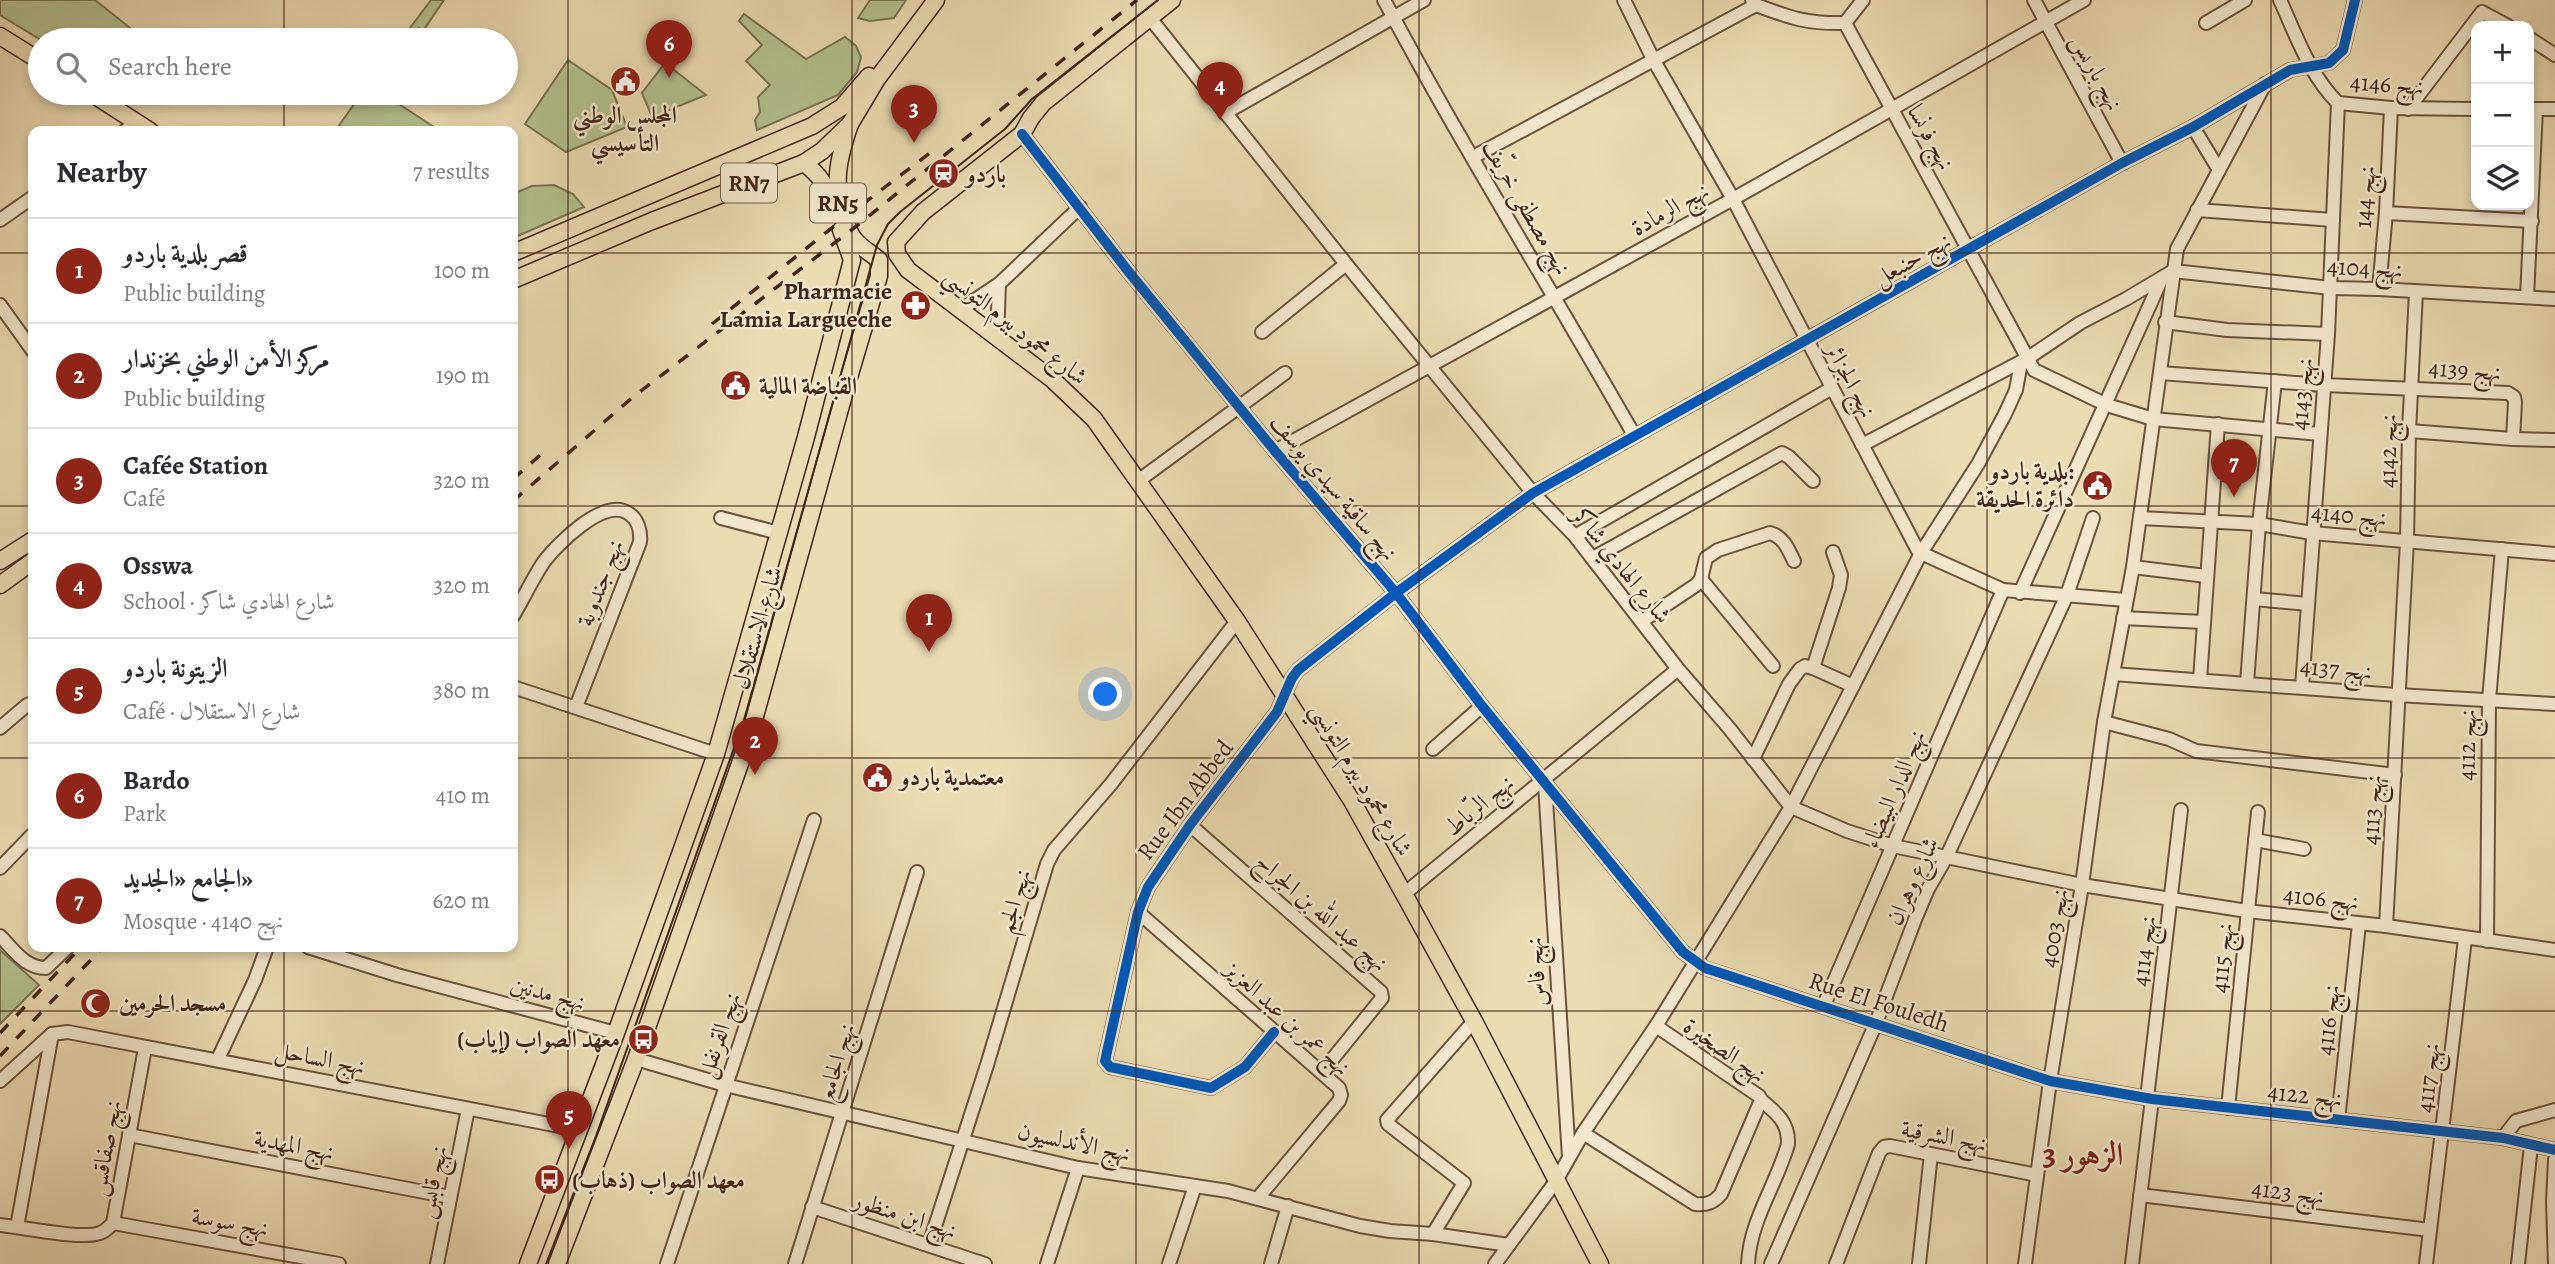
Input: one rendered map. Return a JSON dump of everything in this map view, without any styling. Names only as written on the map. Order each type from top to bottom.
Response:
[{"type":"main road","name":"RN7","points":[[518,251],[812,126],[842,107],[855,94],[923,0]]},
{"type":"main road","name":"RN7","points":[[518,278],[652,221],[804,163],[822,151],[850,124],[877,79],[936,0]]},
{"type":"main road","points":[[1022,134],[1043,103],[1172,0]]},
{"type":"main road","points":[[0,36],[28,54]]},
{"type":"main road","points":[[107,105],[134,126]]},
{"type":"main road","name":"شارع الاستقلال","points":[[557,1264],[636,1059],[749,738],[879,276],[879,260],[859,245],[849,232],[836,194],[840,160],[850,124]]},
{"type":"main road","name":"شارع محمود بيرم التونسي","points":[[1022,134],[918,216],[896,242],[897,254],[908,270],[1075,399],[1094,419],[1237,621],[1352,801],[1474,1021],[1600,1264]]},
{"type":"main road","points":[[742,155],[753,181]]},
{"type":"main road","name":"شارع الاستقلال","points":[[528,1264],[616,1033],[716,754],[852,260],[827,188],[818,173],[804,163]]},
{"type":"main road","points":[[643,197],[652,221]]},
{"type":"main road","points":[[539,242],[549,265]]},
{"type":"main road","points":[[0,561],[28,543]]},
{"type":"main road","points":[[0,585],[28,565]]},
{"type":"street","name":"نهج مصطفى خريّف","points":[[1384,0],[1513,231],[1555,296],[1634,435]]},
{"type":"street","points":[[1225,113],[1424,0]]},
{"type":"street","name":"نهج الجزائر","points":[[1624,0],[1653,59],[1733,199],[1922,553]]},
{"type":"street","points":[[1473,157],[1754,2],[1797,20],[1845,23],[1863,0]]},
{"type":"street","name":"نهج باريس","points":[[2034,0],[2122,163]]},
{"type":"street","name":"نهج الرمادة","points":[[1275,451],[1733,199],[2084,0]]},
{"type":"street","points":[[2206,23],[2245,0]]},
{"type":"street","name":"نهج 4146","points":[[2280,0],[2312,68],[2339,103],[2408,109],[2471,109]]},
{"type":"street","name":"نهج حنبعل","points":[[1533,493],[2122,163],[2193,127],[2290,70],[2329,63],[2343,50],[2355,0]]},
{"type":"street","points":[[2408,109],[2485,6],[2502,21]]},
{"type":"street","name":"شارع الهادي شاكر","points":[[1150,18],[1533,493],[1593,558],[1678,669],[1791,807],[1847,831],[1893,846],[2082,885]]},
{"type":"street","name":"نهج فرنسا","points":[[1845,23],[2025,360],[2034,370],[2107,405],[2154,419],[2320,434]]},
{"type":"street","points":[[2534,41],[2555,55]]},
{"type":"street","points":[[2020,593],[2168,275],[2177,249],[2265,84]]},
{"type":"street","name":"نهج 4143","points":[[2302,687],[2331,288],[2339,103]]},
{"type":"street","name":"نهج 144","points":[[2378,289],[2386,213],[2391,108]]},
{"type":"street","points":[[2534,109],[2555,109]]},
{"type":"street","points":[[2193,127],[2218,170]]},
{"type":"street","name":"نهج ساقية سيدي يوسف","points":[[1022,134],[1128,271],[1395,593],[1624,882],[1683,952],[1695,962]]},
{"type":"street","points":[[2527,297],[2532,221],[2533,147]]},
{"type":"street","points":[[0,220],[28,201]]},
{"type":"street","points":[[960,310],[999,284],[1080,207]]},
{"type":"street","points":[[2197,210],[2333,220]]},
{"type":"street","points":[[2386,213],[2532,221]]},
{"type":"street","points":[[1262,332],[1346,264]]},
{"type":"street","points":[[1862,445],[2025,360],[2080,323],[2168,275]]},
{"type":"street","name":"نهج 4104","points":[[2168,275],[2331,288],[2555,299]]},
{"type":"street","name":"نهج 4003","points":[[2025,1264],[2104,722],[2133,567],[2160,373],[2168,275]]},
{"type":"street","points":[[997,337],[999,284]]},
{"type":"street","name":"نهج 4142","points":[[2397,695],[2407,541],[2416,292]]},
{"type":"street","points":[[0,305],[28,344]]},
{"type":"street","points":[[2165,323],[2227,330],[2328,334]]},
{"type":"street","points":[[1495,1264],[1556,1181],[1583,1133],[1656,1026],[1791,807],[1922,553],[2006,414],[2025,360]]},
{"type":"street","points":[[1138,481],[1285,373]]},
{"type":"street","points":[[2160,373],[2324,385],[2411,387]]},
{"type":"street","points":[[2247,683],[2259,524],[2275,381]]},
{"type":"street","name":"نهج 4139","points":[[2411,387],[2511,395],[2515,402],[2513,439]]},
{"type":"street","points":[[1575,536],[1832,388]]},
{"type":"street","points":[[2200,680],[2218,424]]},
{"type":"street","points":[[2409,431],[2555,440]]},
{"type":"street","points":[[1593,558],[1782,453],[1790,457],[1813,481]]},
{"type":"street","name":"Rue Ibn Abbed","points":[[1274,1032],[1245,1067],[1211,1088],[1110,1067],[1107,1064],[1105,1058],[1138,912],[1147,887],[1190,825],[1276,712],[1298,670],[1395,593],[1533,493]]},
{"type":"street","name":"نهج جندوبة","points":[[518,607],[544,562],[596,515],[620,510],[628,512],[634,519],[638,526],[639,542],[576,708]]},
{"type":"street","points":[[721,518],[779,533]]},
{"type":"street","name":"شارع وهران","points":[[1772,1264],[1876,1023],[1928,889],[1947,856],[2067,595],[2093,518]]},
{"type":"street","name":"نهج 4140","points":[[2140,518],[2259,524],[2312,533],[2555,554]]},
{"type":"street","points":[[1642,621],[1696,585],[1711,554],[1764,534],[1779,535],[1794,561]]},
{"type":"street","name":"نهج 4112","points":[[2487,941],[2488,700],[2502,549]]},
{"type":"street","points":[[1813,668],[1839,588],[1840,575],[1833,552]]},
{"type":"street","points":[[1922,553],[2003,590],[2126,600]]},
{"type":"street","points":[[2133,567],[2206,576]]},
{"type":"street","points":[[1701,579],[1773,666]]},
{"type":"street","name":"نهج الدار البيضاء","points":[[1824,1006],[2003,590]]},
{"type":"street","points":[[2254,599],[2308,604]]},
{"type":"street","points":[[2123,618],[2203,622]]},
{"type":"street","name":"نهج الجم","points":[[929,1245],[1047,863],[1054,850],[1116,778],[1237,621]]},
{"type":"street","points":[[1753,759],[1793,675],[1805,666],[1853,686]]},
{"type":"street","name":"نهج الرّباط","points":[[1404,894],[1544,783],[1678,669]]},
{"type":"street","name":"نهج 4137","points":[[2113,674],[2555,704]]},
{"type":"street","points":[[518,689],[716,754]]},
{"type":"street","name":"نهج 4113","points":[[2386,926],[2397,695]]},
{"type":"street","points":[[0,728],[28,705]]},
{"type":"street","points":[[1433,749],[1482,706]]},
{"type":"street","points":[[2104,722],[2196,751],[2395,775]]},
{"type":"street","name":"نهج فاس","points":[[1544,783],[1569,1157]]},
{"type":"street","name":"نهج 4114","points":[[2132,1264],[2180,810]]},
{"type":"street","name":"نهج 4115","points":[[2228,1108],[2258,811]]},
{"type":"street","name":"نهج القرنفل","points":[[667,1264],[724,1085],[814,820]]},
{"type":"street","name":"نهج عبد الله بن الجراح","points":[[1190,825],[1381,992],[1382,998],[1322,1072]]},
{"type":"street","points":[[0,868],[28,839]]},
{"type":"street","points":[[2255,840],[2304,849]]},
{"type":"street","name":"نهج الجامع","points":[[795,1264],[917,872]]},
{"type":"street","name":"نهج 4106","points":[[2082,885],[2247,911],[2386,926],[2555,950]]},
{"type":"street","name":"نهج عمر بن عبد العزيز","points":[[1138,912],[1322,1072],[1339,1088],[1342,1095],[1258,1198]]},
{"type":"street","name":"نهج 4116","points":[[2338,1120],[2359,924]]},
{"type":"street","points":[[0,936],[25,962],[37,968],[46,968],[63,952]]},
{"type":"street","name":"نهج 4117","points":[[2426,1264],[2465,939]]},
{"type":"street","points":[[218,1059],[265,952]]},
{"type":"street","name":"نهج مدنين","points":[[337,952],[397,975],[616,1033]]},
{"type":"street","name":"Rue El Fouledh","points":[[1695,962],[1705,968],[2050,1082]]},
{"type":"street","points":[[1433,1234],[1464,1183],[1388,1124],[1387,1120],[1474,1021]]},
{"type":"street","name":"نهج الصخيرة","points":[[1583,1133],[1695,1204],[1707,1205],[1721,1194],[1761,1100],[1759,1096],[1656,1026]]},
{"type":"street","name":"نهج الساحل","points":[[52,1034],[68,1032],[145,1048],[218,1059],[580,1130]]},
{"type":"street","points":[[0,1081],[52,1034]]},
{"type":"street","points":[[0,1225],[18,1227],[52,1034]]},
{"type":"street","name":"نهج صفاقس","points":[[18,1227],[83,1235],[105,1231],[113,1223],[145,1048]]},
{"type":"street","name":"نهج الأندلسيون","points":[[636,1059],[724,1085],[1078,1168],[1258,1198],[1360,1226],[1508,1245]]},
{"type":"street","name":"نهج 4122","points":[[2050,1082],[2149,1099],[2503,1138],[2555,1150]]},
{"type":"street","points":[[1748,1264],[1754,1225],[1788,1144],[1789,1133],[1784,1121],[1761,1100]]},
{"type":"street","name":"نهج قابس","points":[[437,1264],[468,1109]]},
{"type":"street","points":[[2503,1138],[2516,1121],[2555,1110]]},
{"type":"street","name":"نهج المهدية","points":[[129,1135],[450,1197]]},
{"type":"street","name":"نهج الشرقية","points":[[1836,1264],[1882,1148],[1890,1146],[2037,1175]]},
{"type":"street","points":[[2518,1264],[2531,1146]]},
{"type":"street","points":[[1919,1264],[1931,1154]]},
{"type":"street","points":[[2555,1160],[2555,1264]]},
{"type":"street","points":[[1046,1264],[1078,1168]]},
{"type":"street","points":[[1169,1264],[1195,1186]]},
{"type":"street","name":"نهج 4123","points":[[2140,1195],[2430,1230]]},
{"type":"street","name":"نهج ابن منظور","points":[[812,1206],[985,1264]]},
{"type":"street","points":[[1271,1264],[1288,1206]]},
{"type":"street","name":"نهج سوسة","points":[[113,1223],[339,1264]]},
{"type":"green space","points":[[0,0],[95,0],[130,28],[28,28],[28,32],[0,15]]},
{"type":"green space","points":[[431,0],[444,0],[425,28],[410,28]]},
{"type":"green space","points":[[870,0],[906,0],[894,18],[870,21],[858,18]]},
{"type":"green space","points":[[744,14],[806,59],[845,37],[856,46],[861,57],[857,72],[838,95],[757,130],[755,120],[760,112],[758,97],[770,85],[746,61],[762,45],[739,21]]},
{"type":"green space","points":[[568,60],[612,90],[627,127],[566,152],[525,124]]},
{"type":"green space","points":[[665,63],[706,95],[652,117],[642,93]]},
{"type":"green space","points":[[353,105],[400,105],[432,126],[339,126]]},
{"type":"green space","points":[[554,185],[573,194],[584,207],[518,236],[518,192],[532,186]]},
{"type":"green space","points":[[0,950],[39,985],[0,1024]]},
{"type":"tram line","points":[[546,1264],[596,1136],[744,720],[877,245],[888,224],[900,212],[1005,129],[1032,99],[1158,0]]},
{"type":"railway","points":[[518,497],[633,397],[849,232],[1137,0]]},
{"type":"railway","points":[[712,324],[935,149]]},
{"type":"railway","points":[[518,475],[546,450]]},
{"type":"railway","points":[[0,1033],[76,952]]},
{"type":"railway","points":[[0,1056],[98,952]]},
{"type":"cycle path","points":[[1274,1032],[1245,1067],[1211,1088],[1110,1067],[1105,1061],[1138,912],[1148,887],[1190,825],[1277,712],[1298,670],[1396,593],[1533,493],[2122,163],[2193,127],[2290,70],[2329,63],[2343,50],[2355,0]]},
{"type":"cycle path","points":[[1022,134],[1128,271],[1275,451],[1396,593],[1482,706],[1683,952],[1705,968],[2050,1081],[2152,1099],[2503,1138],[2555,1150]]},
{"type":"place","name":"Bardo","points":[[669,78]]},
{"type":"place","name":"المجلس الوطني التأسيسي","points":[[625,81]]},
{"type":"place","name":"Osswa","points":[[1220,120]]},
{"type":"place","name":"Cafée Station","points":[[914,143]]},
{"type":"place","name":"باردو","points":[[943,174]]},
{"type":"place","name":"Pharmacie Lamia Largueche","points":[[915,305]]},
{"type":"place","name":"القباضة المالية","points":[[736,386]]},
{"type":"place","name":"بلدية باردو: دائرة الحديقة","points":[[2097,485]]},
{"type":"place","name":"الجامع «الجديد»","points":[[2234,497]]},
{"type":"place","name":"قصر بلدية باردو","points":[[929,652]]},
{"type":"place","name":"مركز الأمن الوطني بخزندار","points":[[755,775]]},
{"type":"place","name":"معتمدية باردو","points":[[877,777]]},
{"type":"place","name":"مسجد الحرمين","points":[[96,1003]]},
{"type":"place","name":"معهد الصواب (إياب)","points":[[643,1039]]},
{"type":"place","name":"الزيتونة باردو","points":[[569,1149]]},
{"type":"place","name":"معهد الصواب (ذهاب)","points":[[549,1180]]},
{"type":"district","name":"الزهور 3","points":[[2083,1154]]}]
